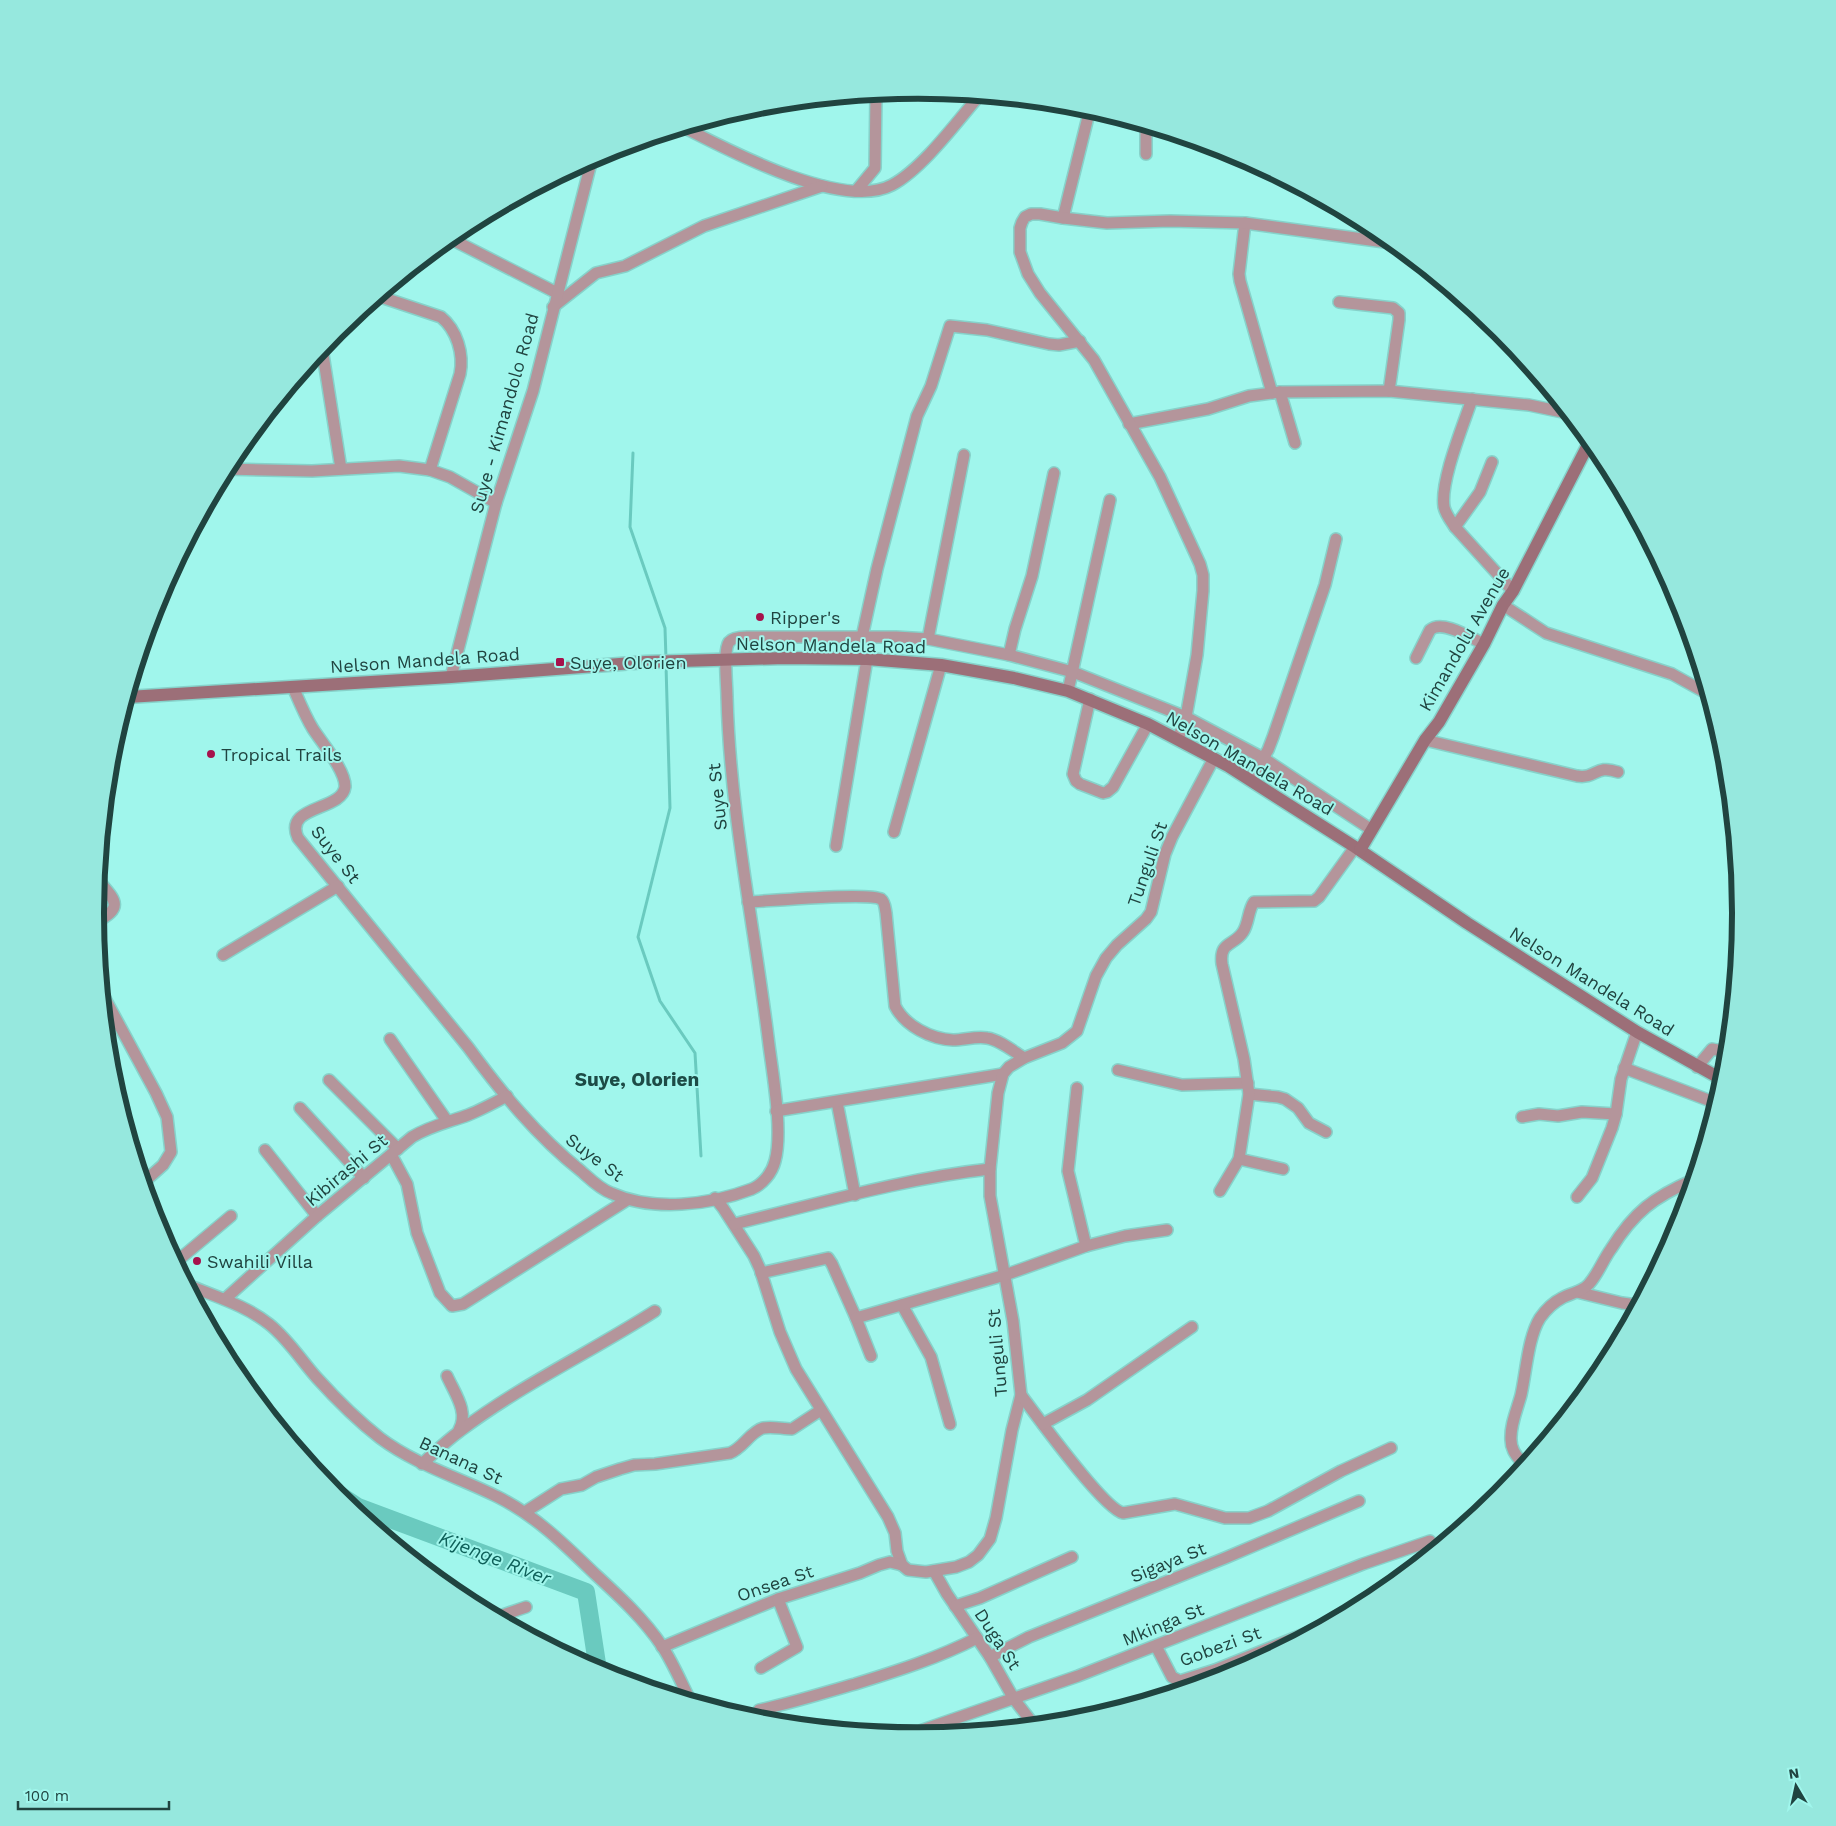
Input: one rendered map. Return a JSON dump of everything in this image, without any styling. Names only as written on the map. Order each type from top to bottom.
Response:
[{"type":"main road","name":"Kimandolu Avenue","points":[[1358,848],[1372,830],[1425,740],[1439,722],[1484,644],[1586,448]]},
{"type":"main road","name":"Nelson Mandela Road","points":[[133,697],[451,677],[646,662],[726,659],[867,659],[941,665],[995,674],[1068,691],[1148,724],[1214,758],[1358,848],[1454,914],[1637,1032],[1716,1076]]},
{"type":"street","points":[[856,191],[875,168],[876,100]]},
{"type":"street","points":[[691,131],[748,160],[822,186],[856,191],[875,190],[890,186],[908,174],[947,135],[975,100]]},
{"type":"street","points":[[1063,218],[1088,117]]},
{"type":"street","points":[[1146,131],[1146,154]]},
{"type":"street","name":"Suye - Kimandolo Road","points":[[451,677],[496,502],[533,391],[589,169]]},
{"type":"street","points":[[553,307],[596,273],[625,266],[704,226],[822,186]]},
{"type":"street","points":[[1178,739],[1186,717],[1197,656],[1203,603],[1203,574],[1160,477],[1094,360],[1040,294],[1028,274],[1020,252],[1020,228],[1025,217],[1032,214],[1040,214],[1106,222],[1179,221],[1245,223],[1377,241]]},
{"type":"street","points":[[1245,223],[1239,274],[1276,392],[1295,443]]},
{"type":"street","points":[[457,242],[557,292]]},
{"type":"street","points":[[385,298],[441,316],[453,330],[460,348],[462,364],[460,374],[430,470]]},
{"type":"street","points":[[1340,302],[1393,308],[1399,313],[1389,391]]},
{"type":"street","points":[[862,637],[877,569],[916,416],[931,386],[950,326],[987,330],[1049,344],[1059,345],[1080,341]]},
{"type":"street","points":[[320,361],[341,469]]},
{"type":"street","points":[[1129,424],[1200,410],[1250,396],[1276,392],[1389,391],[1529,405],[1559,411]]},
{"type":"street","points":[[1472,399],[1444,491],[1444,508],[1447,516],[1456,527],[1513,591]]},
{"type":"street","points":[[928,640],[964,455]]},
{"type":"street","points":[[1456,527],[1480,492],[1492,462]]},
{"type":"street","points":[[235,470],[279,472],[399,466],[430,470],[450,477],[496,502]]},
{"type":"street","points":[[1009,656],[1015,628],[1032,576],[1054,473]]},
{"type":"street","points":[[1068,691],[1074,672],[1110,500]]},
{"type":"street","points":[[1250,780],[1273,737],[1325,585],[1336,539]]},
{"type":"street","points":[[1503,605],[1546,633],[1672,674],[1701,690]]},
{"type":"street","points":[[1416,658],[1433,627],[1443,626],[1484,644]]},
{"type":"street","points":[[726,659],[728,642],[736,638],[896,637],[928,640],[1009,656],[1074,672],[1186,717],[1263,758],[1372,830]]},
{"type":"street","name":"Suye St","points":[[293,687],[313,729],[337,765],[344,780],[345,788],[343,793],[334,801],[302,817],[296,823],[295,828],[298,838],[507,1096],[563,1157],[607,1192],[627,1200],[655,1204],[686,1204],[755,1188],[771,1172],[776,1159],[776,1111],[765,1011],[733,789],[728,725],[726,659]]},
{"type":"street","points":[[836,846],[867,659]]},
{"type":"street","points":[[894,832],[941,665]]},
{"type":"street","points":[[1090,699],[1073,774],[1076,781],[1080,784],[1103,793],[1107,792],[1113,786],[1148,724]]},
{"type":"street","points":[[1425,740],[1577,776],[1586,777],[1605,768],[1618,772]]},
{"type":"street","name":"Tunguli St","points":[[902,1565],[908,1570],[919,1572],[956,1567],[969,1562],[978,1555],[990,1539],[996,1518],[1012,1430],[1021,1395],[1013,1321],[990,1196],[990,1169],[998,1093],[1003,1074],[1009,1067],[1024,1058],[1062,1043],[1077,1031],[1096,976],[1106,958],[1151,912],[1165,854],[1214,758]]},
{"type":"street","points":[[1220,1191],[1239,1159],[1248,1088],[1222,964],[1223,950],[1226,945],[1243,933],[1254,902],[1314,900],[1319,897],[1358,848]]},
{"type":"street","points":[[222,955],[338,886]]},
{"type":"street","points":[[104,888],[114,900],[115,906],[113,910],[104,916]]},
{"type":"street","points":[[748,902],[846,897],[873,897],[880,899],[884,903],[886,913],[895,1006],[898,1012],[914,1028],[931,1035],[953,1040],[990,1038],[1024,1058]]},
{"type":"street","points":[[110,1008],[167,1117],[171,1152],[163,1165],[148,1178]]},
{"type":"street","points":[[1577,1197],[1592,1178],[1616,1114],[1621,1079],[1637,1032]]},
{"type":"street","points":[[390,1039],[447,1121]]},
{"type":"street","points":[[1697,1067],[1712,1049],[1720,1051]]},
{"type":"street","points":[[1624,1068],[1710,1101]]},
{"type":"street","points":[[1118,1070],[1182,1085],[1248,1088],[1286,1099],[1298,1108],[1309,1123],[1326,1132]]},
{"type":"street","points":[[776,1111],[1003,1074]]},
{"type":"street","points":[[329,1080],[395,1153],[407,1184],[417,1234],[440,1293],[452,1306],[463,1304],[627,1200]]},
{"type":"street","points":[[1077,1088],[1068,1162],[1068,1177],[1086,1246]]},
{"type":"street","name":"Kibirashi St","points":[[226,1299],[317,1216],[422,1131],[468,1115],[507,1096]]},
{"type":"street","points":[[837,1102],[855,1195]]},
{"type":"street","points":[[300,1108],[364,1178]]},
{"type":"street","points":[[1522,1117],[1539,1114],[1558,1116],[1582,1112],[1616,1114]]},
{"type":"street","points":[[265,1150],[317,1216]]},
{"type":"street","points":[[1239,1159],[1283,1169]]},
{"type":"street","points":[[734,1224],[955,1172],[990,1169]]},
{"type":"street","points":[[1520,1461],[1515,1456],[1511,1434],[1535,1330],[1540,1318],[1563,1297],[1588,1286],[1624,1228],[1638,1213],[1658,1197],[1686,1184]]},
{"type":"street","points":[[715,1198],[754,1256],[780,1332],[796,1369],[888,1517],[895,1533],[897,1551],[902,1565]]},
{"type":"street","points":[[181,1258],[231,1216]]},
{"type":"street","points":[[856,1318],[1005,1275],[1086,1246],[1126,1236],[1167,1230]]},
{"type":"street","points":[[761,1273],[828,1258],[856,1318],[871,1356]]},
{"type":"street","name":"Banana St","points":[[196,1288],[246,1308],[270,1325],[289,1344],[326,1389],[366,1428],[389,1444],[422,1464],[498,1496],[525,1512],[579,1557],[641,1619],[662,1647],[687,1694]]},
{"type":"street","points":[[1577,1292],[1631,1304]]},
{"type":"street","points":[[902,1306],[931,1357],[950,1424]]},
{"type":"street","points":[[422,1464],[458,1432],[530,1385],[655,1311]]},
{"type":"street","points":[[1042,1424],[1088,1400],[1192,1327]]},
{"type":"street","points":[[447,1376],[464,1414],[463,1423],[458,1432]]},
{"type":"street","points":[[1021,1395],[1042,1424],[1105,1501],[1114,1510],[1122,1513],[1175,1504],[1225,1518],[1249,1518],[1268,1511],[1334,1475],[1391,1448]]},
{"type":"street","points":[[525,1512],[561,1489],[582,1484],[596,1477],[627,1467],[736,1450],[758,1430],[778,1427],[792,1429],[821,1410]]},
{"type":"street","points":[[1515,1456],[1524,1456]]},
{"type":"street","name":"Sigaya St","points":[[990,1657],[1044,1630],[1225,1558],[1359,1501]]},
{"type":"street","name":"Mkinga St","points":[[932,1727],[1156,1646],[1363,1564],[1430,1541]]},
{"type":"street","points":[[956,1606],[980,1598],[1072,1557]]},
{"type":"street","name":"Onsea St","points":[[662,1647],[778,1599],[890,1562],[902,1565]]},
{"type":"street","name":"Duga St","points":[[934,1571],[990,1657],[1014,1698],[1030,1719]]},
{"type":"street","points":[[761,1668],[797,1647],[778,1599]]},
{"type":"street","points":[[505,1614],[526,1607]]},
{"type":"street","points":[[759,1710],[795,1702],[894,1672],[942,1655],[977,1638]]},
{"type":"street","name":"Gobezi St","points":[[1156,1646],[1172,1677],[1180,1681],[1248,1657]]},
{"type":"waterway","points":[[633,453],[630,527],[665,628],[666,659]]},
{"type":"waterway","points":[[666,665],[670,808],[638,937],[660,1001],[695,1053],[701,1156]]},
{"type":"waterway","name":"Kijenge River","points":[[364,1509],[586,1592],[597,1661]]},
{"type":"place","name":"Ripper's","points":[[760,617]]},
{"type":"place","name":"Suye, Olorien","points":[[560,662]]},
{"type":"place","name":"Tropical Trails","points":[[211,754]]},
{"type":"place","name":"Swahili Villa","points":[[197,1261]]},
{"type":"district","name":"Suye, Olorien","points":[[637,1079]]}]
